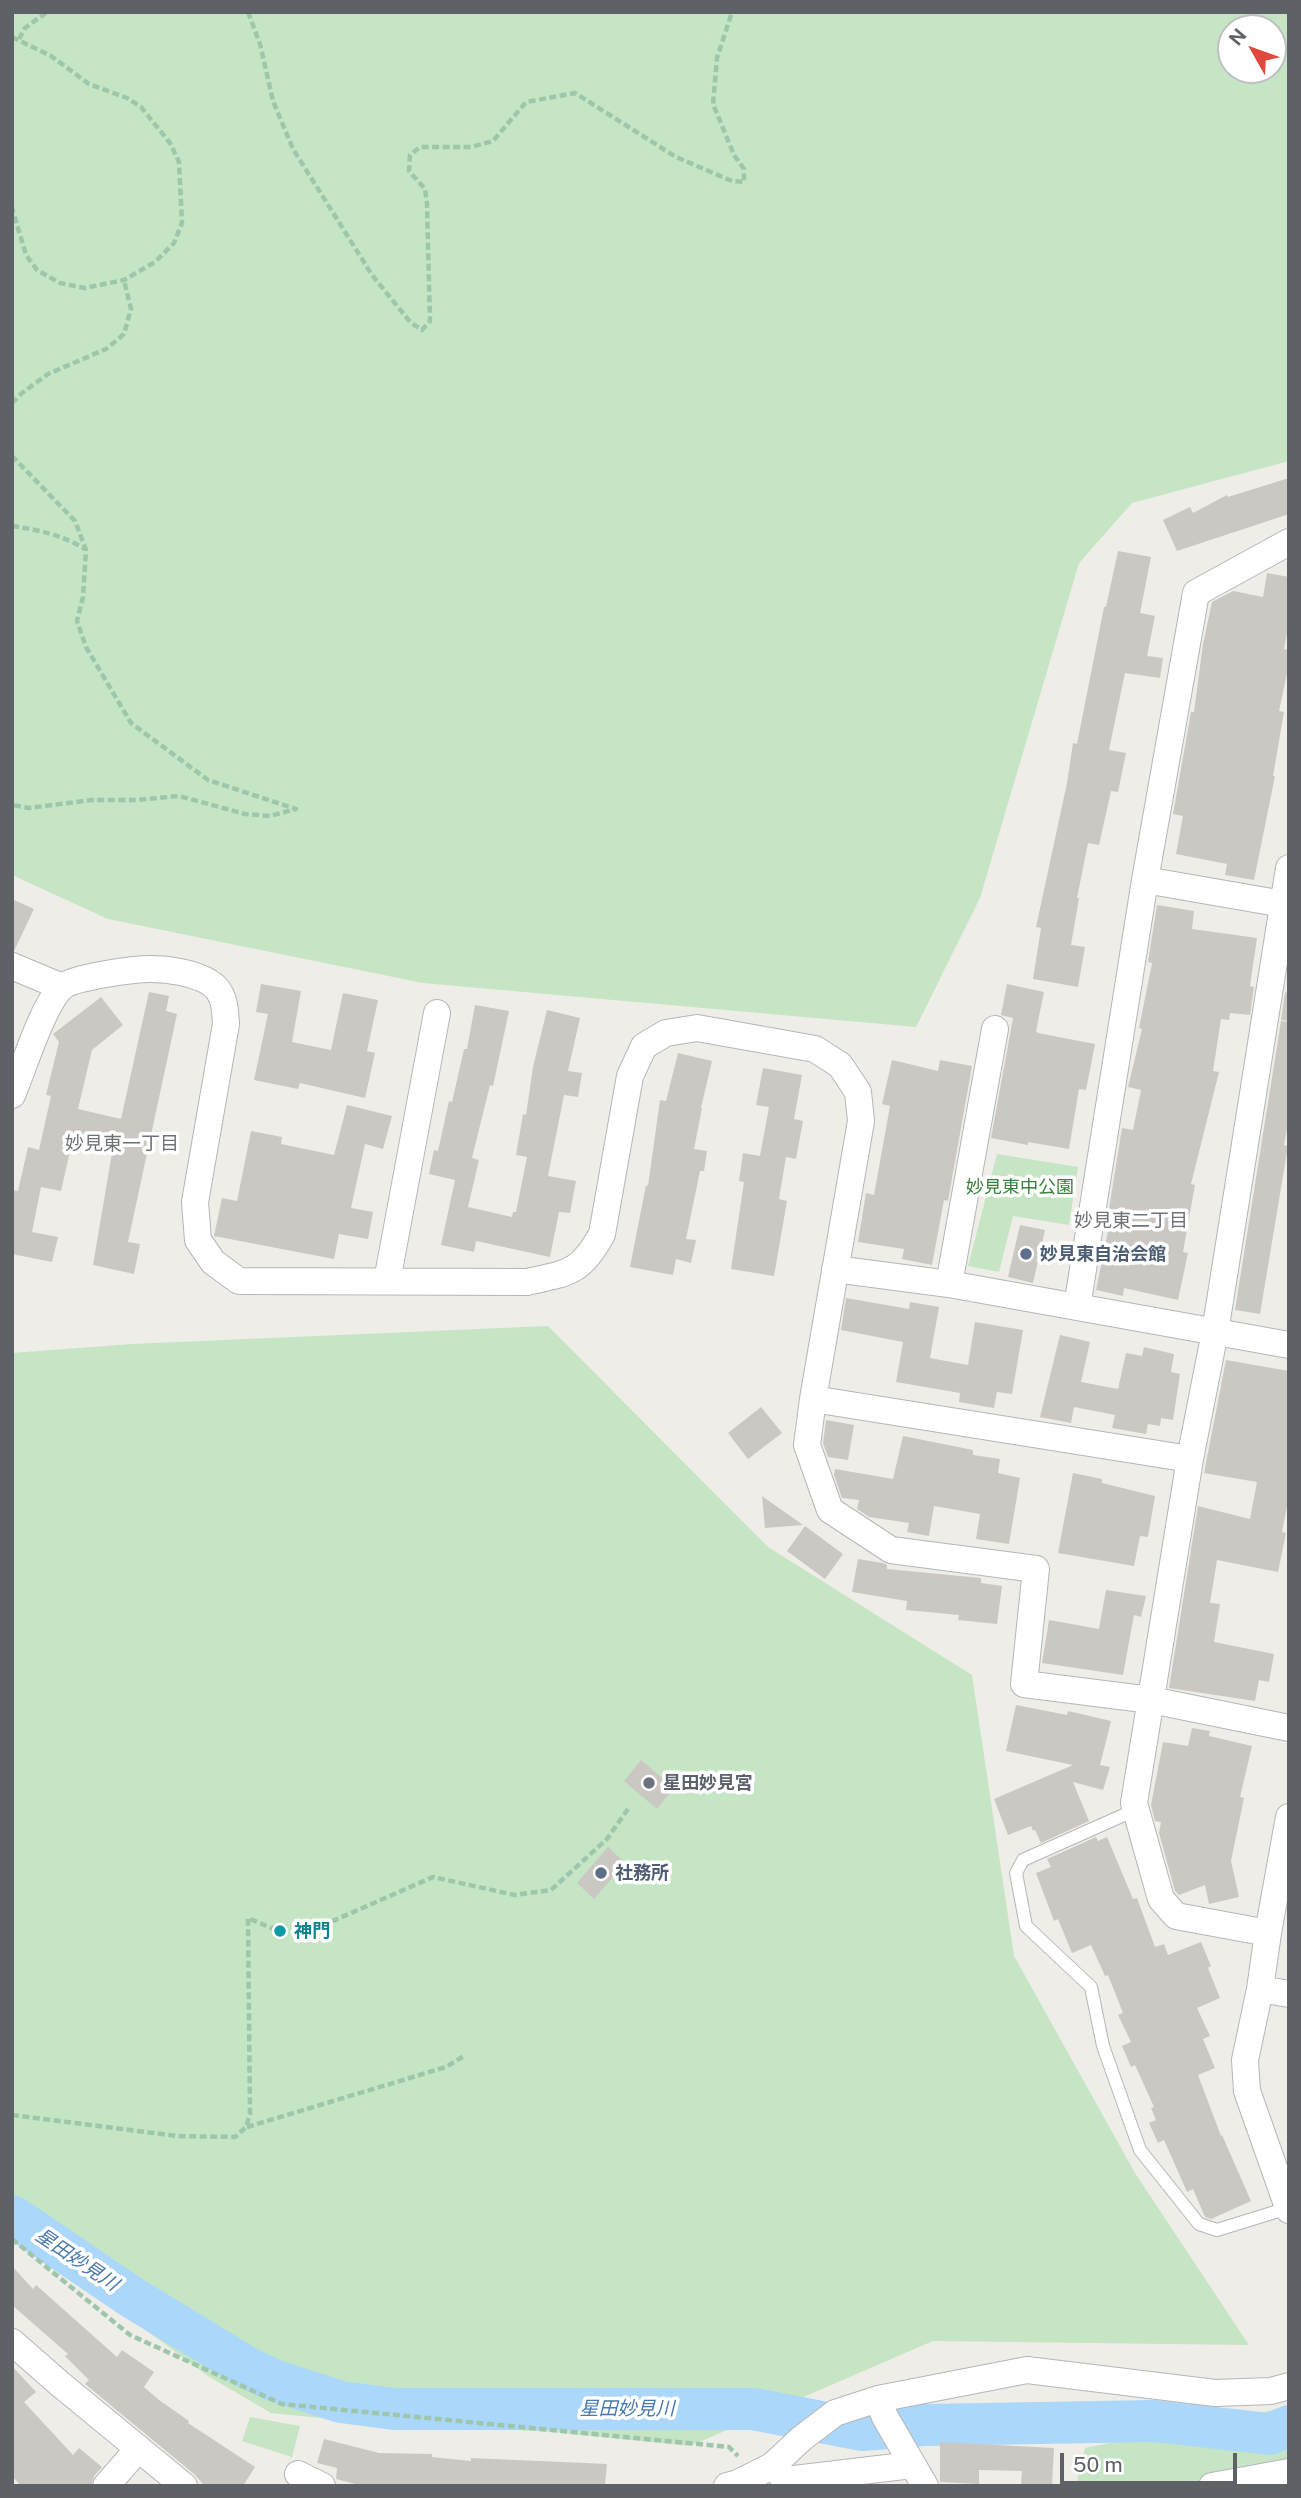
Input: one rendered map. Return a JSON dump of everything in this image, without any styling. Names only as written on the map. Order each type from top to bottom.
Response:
[{"type":"street","points":[[1077,1307],[1145,880],[1196,593],[1289,542]]},
{"type":"street","points":[[1268,1933],[1176,1916],[1161,1899],[1133,1803],[1286,904],[1289,868]]},
{"type":"street","points":[[1145,880],[1286,904]]},
{"type":"street","points":[[12,966],[62,987]]},
{"type":"street","points":[[12,1095],[48,1007],[62,987],[86,977],[150,969],[185,973],[210,983],[225,1000],[226,1024],[195,1202],[198,1240],[213,1262],[239,1281],[527,1282],[567,1274],[590,1256],[602,1234],[630,1076],[644,1046],[666,1033],[697,1028],[815,1049],[840,1065],[858,1092],[861,1121],[807,1445],[830,1510],[891,1550],[1036,1569],[1024,1684],[1151,1700],[1289,1728]]},
{"type":"street","points":[[387,1281],[438,1013]]},
{"type":"street","points":[[949,1284],[995,1029]]},
{"type":"street","points":[[835,1269],[949,1284],[1289,1345]]},
{"type":"street","points":[[813,1399],[1190,1459]]},
{"type":"street","points":[[1288,2209],[1247,2091],[1245,2060],[1260,1989],[1289,1817]]},
{"type":"street","points":[[1260,1989],[1289,1994]]},
{"type":"street","points":[[12,2342],[179,2484]]},
{"type":"street","points":[[727,2486],[764,2470],[835,2413],[881,2408],[1027,2370],[1215,2393],[1271,2391],[1289,2386]]},
{"type":"street","points":[[764,2470],[786,2480],[913,2466],[881,2408]]},
{"type":"street","points":[[106,2486],[138,2449]]},
{"type":"street","points":[[1212,2486],[1289,2472]]},
{"type":"street","points":[[298,2474],[322,2486]]},
{"type":"lane","points":[[1135,1810],[1023,1860],[1016,1873],[1026,1926],[1091,1987],[1103,2046],[1140,2150],[1199,2224],[1217,2230],[1288,2209]]},
{"type":"path","points":[[19,39],[25,28],[47,12]]},
{"type":"path","points":[[248,12],[260,44],[273,101],[293,149],[372,275],[411,323],[422,330],[430,321],[427,204],[425,189],[409,171],[410,155],[420,147],[471,147],[493,141],[526,102],[575,93],[676,157],[732,181],[744,182],[744,169],[733,155],[713,104],[717,58],[733,12]]},
{"type":"path","points":[[12,37],[51,56],[89,84],[141,107],[170,143],[179,162],[182,223],[174,243],[155,262],[124,280],[85,288],[60,283],[37,270],[26,255],[12,208]]},
{"type":"path","points":[[12,403],[48,374],[106,349],[124,334],[131,309],[124,280]]},
{"type":"path","points":[[12,456],[75,521],[86,550],[83,597],[77,621],[86,647],[131,723],[208,780],[296,809],[270,816],[245,814],[179,796],[92,800],[29,808],[12,805]]},
{"type":"path","points":[[12,526],[56,534],[86,550]]},
{"type":"path","points":[[246,2127],[250,2114],[248,1918],[271,1928],[326,1924],[433,1877],[515,1895],[551,1890],[607,1839],[628,1809]]},
{"type":"path","points":[[12,2115],[177,2136],[235,2137],[246,2127],[446,2067],[464,2056]]},
{"type":"path","points":[[12,2239],[130,2335],[282,2404],[729,2447],[764,2470]]},
{"type":"green space","points":[[12,12],[1289,12],[1289,461],[1132,503],[1079,563],[980,898],[916,1027],[423,983],[108,919],[12,875]]},
{"type":"green space","name":"妙見東中公園","points":[[997,1154],[1078,1167],[1069,1225],[1013,1216],[999,1272],[968,1266]]},
{"type":"green space","points":[[548,1326],[768,1547],[972,1675],[1014,1956],[1135,2173],[1249,2345],[933,2341],[690,2446],[552,2432],[340,2420],[271,2413],[208,2376],[12,2231],[12,1353],[132,1344]]},
{"type":"green space","points":[[1289,2407],[1289,2486],[1076,2486],[1085,2448]]},
{"type":"green space","points":[[250,2417],[300,2426],[292,2457],[242,2441]]},
{"type":"building","points":[[1289,478],[1289,514],[1177,551],[1163,520],[1190,507],[1193,513],[1227,495],[1228,497]]},
{"type":"building","points":[[1118,551],[1151,557],[1140,613],[1155,616],[1147,656],[1163,658],[1160,678],[1125,673],[1109,750],[1126,753],[1118,792],[1111,791],[1099,845],[1088,843],[1077,898],[1071,945],[1085,947],[1078,987],[1033,979],[1041,928],[1036,927],[1073,743],[1077,744]]},
{"type":"building","points":[[1267,573],[1289,577],[1289,622],[1284,649],[1289,650],[1289,664],[1279,711],[1284,712],[1275,776],[1254,880],[1225,875],[1227,864],[1176,854],[1183,816],[1173,814],[1191,712],[1194,712],[1212,602],[1233,591],[1263,597]]},
{"type":"building","points":[[12,899],[34,909],[14,951],[12,951]]},
{"type":"building","points":[[1157,905],[1194,911],[1192,929],[1257,938],[1250,986],[1254,987],[1250,1015],[1230,1013],[1229,1020],[1221,1019],[1213,1071],[1219,1072],[1191,1184],[1195,1185],[1183,1252],[1188,1253],[1178,1300],[1124,1288],[1123,1296],[1096,1290],[1110,1221],[1107,1221],[1122,1128],[1133,1130],[1141,1090],[1128,1087],[1142,1029],[1139,1028],[1152,963],[1148,962]]},
{"type":"building","points":[[261,984],[301,991],[292,1042],[331,1050],[343,993],[378,1000],[367,1051],[375,1053],[365,1098],[300,1083],[298,1089],[254,1080],[268,1014],[256,1012]]},
{"type":"building","points":[[1007,984],[1044,992],[1036,1031],[1038,1033],[1095,1044],[1086,1090],[1079,1089],[1069,1149],[991,1138],[1013,1018],[1001,1015]]},
{"type":"building","points":[[149,992],[169,996],[166,1011],[177,1014],[128,1242],[140,1244],[134,1274],[93,1265],[113,1147],[73,1138],[61,1191],[41,1187],[32,1232],[58,1237],[52,1262],[12,1254],[12,1190],[18,1191],[28,1147],[39,1150],[51,1096],[46,1095],[59,1042],[53,1034],[101,997],[123,1025],[92,1050],[78,1109],[121,1119]]},
{"type":"building","points":[[1285,992],[1289,993],[1289,1021],[1281,1020]]},
{"type":"building","points":[[475,1005],[509,1011],[493,1086],[490,1085],[472,1158],[479,1160],[468,1207],[512,1217],[513,1212],[516,1212],[527,1157],[516,1155],[547,1010],[580,1018],[568,1071],[582,1073],[578,1097],[564,1095],[548,1176],[576,1181],[570,1213],[559,1212],[550,1257],[476,1241],[474,1252],[441,1245],[455,1180],[429,1174],[434,1150],[438,1151],[449,1101],[452,1102],[464,1049],[467,1049]]},
{"type":"building","points":[[1281,1021],[1289,1022],[1289,1118],[1284,1145],[1288,1146],[1260,1314],[1235,1310]]},
{"type":"building","points":[[678,1053],[712,1061],[694,1149],[707,1151],[704,1171],[700,1171],[686,1239],[696,1240],[691,1263],[676,1259],[673,1275],[630,1267],[646,1185],[648,1186],[660,1100],[666,1101]]},
{"type":"building","points":[[892,1060],[938,1071],[940,1060],[972,1066],[948,1201],[944,1200],[932,1265],[902,1259],[904,1249],[858,1242],[866,1193],[874,1195],[890,1106],[882,1104]]},
{"type":"building","points":[[763,1068],[802,1075],[794,1119],[803,1121],[796,1159],[786,1157],[779,1199],[787,1201],[774,1276],[731,1269],[744,1182],[739,1181],[743,1153],[760,1156],[769,1107],[756,1105]]},
{"type":"building","points":[[347,1105],[392,1116],[383,1149],[365,1144],[351,1208],[373,1212],[368,1239],[339,1234],[334,1259],[214,1236],[222,1198],[237,1201],[251,1131],[282,1137],[281,1144],[334,1155]]},
{"type":"building","name":"妙見東自治会館","points":[[1020,1225],[1045,1230],[1033,1283],[1008,1277]]},
{"type":"building","points":[[846,1298],[909,1309],[910,1302],[939,1307],[930,1358],[968,1365],[975,1322],[1023,1330],[1012,1394],[997,1392],[994,1408],[959,1402],[960,1393],[896,1382],[903,1342],[841,1330]]},
{"type":"building","points":[[1060,1335],[1090,1342],[1081,1382],[1118,1389],[1126,1353],[1142,1356],[1144,1347],[1174,1354],[1171,1372],[1180,1374],[1173,1420],[1161,1418],[1160,1426],[1148,1424],[1146,1434],[1112,1428],[1115,1415],[1074,1407],[1071,1423],[1040,1417]]},
{"type":"building","points":[[1226,1360],[1289,1371],[1289,1496],[1282,1532],[1286,1533],[1278,1572],[1217,1560],[1210,1603],[1220,1604],[1214,1642],[1274,1654],[1269,1682],[1259,1680],[1255,1701],[1169,1688],[1198,1506],[1250,1519],[1257,1482],[1204,1473]]},
{"type":"building","points":[[761,1407],[782,1433],[748,1459],[728,1433]]},
{"type":"building","points":[[826,1420],[854,1425],[848,1460],[828,1457],[823,1443]]},
{"type":"building","points":[[903,1436],[973,1450],[973,1455],[1000,1459],[998,1473],[1020,1478],[1009,1544],[976,1539],[980,1514],[934,1506],[929,1536],[907,1532],[909,1523],[869,1517],[857,1509],[859,1500],[842,1498],[834,1475],[835,1469],[893,1479]]},
{"type":"building","points":[[1073,1473],[1155,1496],[1148,1537],[1140,1536],[1134,1566],[1058,1553]]},
{"type":"building","points":[[762,1496],[803,1525],[765,1528]]},
{"type":"building","points":[[805,1526],[843,1554],[825,1579],[787,1551]]},
{"type":"building","points":[[858,1559],[883,1563],[887,1565],[887,1569],[981,1578],[981,1583],[1002,1586],[997,1624],[958,1620],[959,1615],[906,1610],[907,1601],[852,1592]]},
{"type":"building","points":[[1106,1590],[1146,1596],[1141,1617],[1134,1615],[1123,1675],[1042,1663],[1049,1620],[1099,1629]]},
{"type":"building","points":[[1016,1705],[1067,1715],[1068,1711],[1111,1721],[1100,1765],[1110,1767],[1103,1790],[1073,1782],[1089,1821],[1041,1843],[1031,1826],[1008,1835],[994,1799],[1073,1765],[1006,1751]]},
{"type":"building","points":[[1192,1728],[1210,1731],[1209,1736],[1252,1746],[1240,1797],[1244,1798],[1231,1861],[1239,1897],[1209,1904],[1205,1885],[1179,1895],[1175,1891],[1159,1833],[1161,1822],[1155,1821],[1151,1805],[1163,1742],[1188,1746]]},
{"type":"building","points":[[641,1760],[674,1788],[657,1809],[624,1781]]},
{"type":"building","points":[[1096,1837],[1098,1841],[1107,1837],[1133,1899],[1137,1898],[1155,1947],[1164,1944],[1168,1955],[1201,1942],[1211,1966],[1208,1968],[1220,1998],[1197,2008],[1210,2036],[1203,2039],[1215,2068],[1198,2075],[1221,2136],[1251,2201],[1211,2219],[1205,2217],[1193,2189],[1187,2192],[1164,2140],[1158,2143],[1149,2123],[1156,2120],[1151,2108],[1154,2107],[1135,2065],[1131,2067],[1122,2046],[1131,2042],[1118,2015],[1123,2013],[1108,1975],[1105,1976],[1091,1945],[1072,1953],[1058,1919],[1054,1921],[1036,1873],[1051,1867],[1047,1859]]},
{"type":"building","name":"社務所","points":[[608,1847],[625,1863],[594,1899],[577,1883]]},
{"type":"building","points":[[12,2266],[33,2289],[36,2285],[117,2357],[122,2350],[154,2372],[144,2387],[159,2400],[189,2421],[188,2423],[255,2467],[243,2486],[205,2486],[85,2384],[89,2380],[65,2356],[68,2354],[12,2305]]},
{"type":"building","points":[[12,2366],[36,2392],[24,2402],[73,2455],[79,2448],[102,2467],[94,2476],[91,2486],[21,2486],[12,2476]]},
{"type":"building","points":[[324,2439],[379,2453],[432,2454],[432,2457],[471,2461],[471,2458],[607,2464],[605,2484],[363,2486],[336,2479],[337,2468],[317,2463]]},
{"type":"building","points":[[940,2442],[1054,2448],[1052,2485],[1021,2484],[1022,2471],[979,2470],[979,2484],[940,2482]]},
{"type":"waterway","name":"星田妙見川","points":[[12,2216],[133,2298],[248,2368],[273,2380],[341,2402],[394,2409],[753,2409],[863,2430],[924,2425],[1154,2421],[1270,2434],[1289,2426]]},
{"type":"place","name":"妙見東自治会館","points":[[1026,1254]]},
{"type":"place","name":"星田妙見宮","points":[[649,1783]]},
{"type":"place","name":"社務所","points":[[601,1873]]},
{"type":"place","name":"神門","points":[[280,1931]]},
{"type":"district","name":"妙見東一丁目","points":[[122,1144]]},
{"type":"district","name":"妙見東二丁目","points":[[1131,1221]]}]
